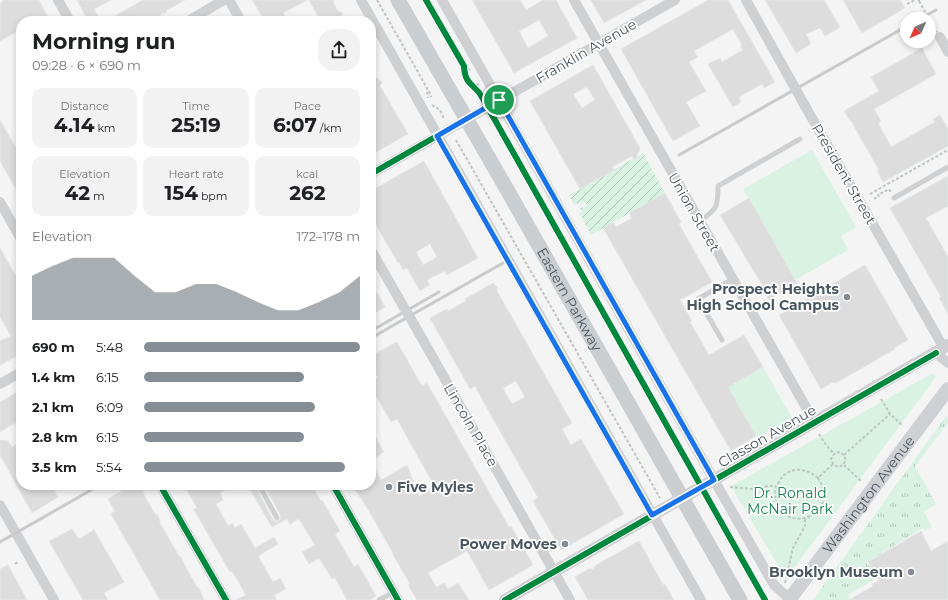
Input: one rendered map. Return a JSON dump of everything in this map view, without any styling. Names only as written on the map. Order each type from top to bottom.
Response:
[{"type":"main road","name":"Eastern Parkway","points":[[398,0],[740,600]]},
{"type":"main road","name":"Washington Avenue","points":[[789,600],[944,398]]},
{"type":"street","points":[[58,0],[67,16]]},
{"type":"street","points":[[197,16],[224,0]]},
{"type":"street","points":[[229,0],[238,16]]},
{"type":"street","points":[[361,0],[370,16]]},
{"type":"street","points":[[442,0],[774,585],[789,600]]},
{"type":"street","name":"Union Street","points":[[574,0],[817,428]]},
{"type":"street","name":"Franklin Avenue","points":[[376,171],[675,0]]},
{"type":"street","name":"President Street","points":[[746,0],[942,349],[948,363]]},
{"type":"street","points":[[376,27],[701,600]]},
{"type":"street","points":[[938,34],[948,52]]},
{"type":"street","points":[[0,202],[16,230]]},
{"type":"street","name":"Lincoln Place","points":[[376,259],[570,600]]},
{"type":"street","name":"Classon Avenue","points":[[505,600],[714,480],[817,428],[942,349]]},
{"type":"street","points":[[0,384],[16,375]]},
{"type":"street","points":[[163,490],[226,600]]},
{"type":"street","points":[[336,490],[396,596]]},
{"type":"street","points":[[0,505],[54,600]]},
{"type":"lane","points":[[700,221],[712,212],[718,202],[718,186],[800,139]]},
{"type":"lane","points":[[894,198],[948,167]]},
{"type":"lane","points":[[722,340],[698,299],[733,279]]},
{"type":"lane","points":[[262,490],[276,518]]},
{"type":"lane","points":[[379,600],[396,596]]},
{"type":"path","points":[[377,0],[431,97]]},
{"type":"path","points":[[907,4],[915,0]]},
{"type":"path","points":[[919,0],[938,34]]},
{"type":"path","points":[[460,60],[464,66],[464,75],[478,91],[487,107]]},
{"type":"path","points":[[427,88],[428,98]]},
{"type":"path","points":[[432,105],[440,110],[444,118]]},
{"type":"path","points":[[456,140],[660,498]]},
{"type":"path","points":[[870,194],[948,150]]},
{"type":"path","points":[[874,199],[889,189]]},
{"type":"path","points":[[881,399],[890,414],[903,426]]},
{"type":"path","points":[[844,455],[890,414]]},
{"type":"path","points":[[817,428],[826,445],[834,454]]},
{"type":"path","points":[[839,452],[844,455],[846,460],[844,465],[838,467],[833,464],[831,459],[834,454],[839,452]]},
{"type":"path","points":[[818,478],[833,464]]},
{"type":"path","points":[[844,465],[862,482]]},
{"type":"path","points":[[806,470],[813,473],[818,478],[824,491],[824,499],[822,506],[812,516],[797,519],[790,517],[779,508],[775,494],[776,486],[785,474],[791,471],[806,470]]},
{"type":"path","points":[[728,487],[753,489],[776,486]]},
{"type":"path","points":[[784,584],[793,548],[805,526],[805,518]]},
{"type":"green space","points":[[812,150],[856,227],[841,236],[848,250],[795,280],[743,189]]},
{"type":"green space","points":[[643,153],[665,193],[591,235],[579,213],[582,211],[580,209],[587,205],[585,202],[574,205],[569,195]]},
{"type":"green space","points":[[763,367],[792,418],[757,438],[728,387]]},
{"type":"green space","name":"Dr. Ronald McNair Park","points":[[933,373],[936,377],[786,579],[731,486]]},
{"type":"green space","points":[[947,415],[948,423],[915,466],[936,504],[924,512],[932,527],[925,531],[923,528],[867,562],[877,578],[848,595],[851,600],[813,600]]},
{"type":"building","points":[[4,0],[39,0],[47,16],[16,16],[16,32],[0,41],[0,4]]},
{"type":"building","points":[[77,0],[111,0],[94,9],[98,16],[85,16]]},
{"type":"building","points":[[143,0],[185,0],[167,10],[166,13],[162,13],[160,16],[115,16]]},
{"type":"building","points":[[252,0],[307,0],[283,13],[285,16],[262,16]]},
{"type":"building","points":[[309,0],[334,0],[334,4],[338,11],[343,13],[341,16],[318,16]]},
{"type":"building","points":[[472,0],[520,0],[526,10],[543,0],[556,0],[577,38],[514,73]],"holes":[[[539,20],[548,36],[528,48],[519,31]]]},
{"type":"building","points":[[591,0],[646,0],[604,23]]},
{"type":"building","points":[[708,0],[728,0],[775,82],[764,88],[762,84],[742,95],[739,98],[741,102],[733,107],[708,64],[720,58],[722,62],[743,50],[740,46],[742,45],[733,29],[694,51],[698,57],[689,62],[706,91],[686,102],[700,126],[673,141],[621,49]]},
{"type":"building","points":[[765,0],[824,0],[840,27],[825,36],[820,28],[806,34],[811,44],[796,53]]},
{"type":"building","points":[[843,0],[900,0],[905,8],[862,33]]},
{"type":"building","points":[[922,48],[936,74],[874,109],[881,121],[878,123],[891,147],[935,122],[933,119],[940,115],[948,129],[948,146],[883,182],[877,171],[879,170],[844,111],[879,91],[871,77]]},
{"type":"building","points":[[593,65],[640,148],[635,161],[632,156],[612,167],[614,170],[580,189],[530,101]],"holes":[[[587,87],[595,100],[582,108],[573,94]]]},
{"type":"building","points":[[376,78],[382,82],[380,86],[408,134],[376,152]]},
{"type":"building","points":[[0,120],[16,148],[16,189],[0,161]]},
{"type":"building","points":[[424,161],[478,258],[447,275],[445,271],[427,280],[430,285],[420,291],[407,268],[403,270],[399,262],[398,263],[376,225],[376,188]],"holes":[[[430,244],[437,257],[423,265],[416,252]]]},
{"type":"building","points":[[948,176],[948,206],[926,218],[948,257],[948,314],[939,298],[941,297],[890,208]]},
{"type":"building","points":[[665,193],[681,222],[679,224],[712,282],[680,300],[692,321],[690,322],[709,355],[744,335],[763,367],[728,387],[756,436],[731,451],[603,228],[613,222],[616,227],[632,218],[629,213]]},
{"type":"building","points":[[749,198],[797,283],[769,300],[763,289],[764,288],[720,215]]},
{"type":"building","points":[[0,248],[16,276],[16,357],[0,365],[0,341],[11,336],[0,317]]},
{"type":"building","name":"Prospect Heights High School Campus","points":[[865,265],[908,340],[836,383],[833,382],[821,389],[779,315]]},
{"type":"building","points":[[493,283],[497,287],[497,291],[572,423],[562,429],[571,445],[581,439],[624,514],[561,550],[533,501],[538,498],[475,386],[470,389],[430,318],[447,309],[448,311],[466,301],[465,299]],"holes":[[[516,381],[525,397],[512,404],[503,388]]]},
{"type":"building","points":[[376,291],[385,307],[376,312]]},
{"type":"building","points":[[397,342],[422,386],[427,383],[509,527],[511,526],[533,565],[489,590],[467,551],[428,573],[436,587],[444,583],[448,589],[458,583],[469,600],[417,600],[393,553],[355,490],[376,490],[376,471],[381,480],[407,465],[419,496],[435,487],[397,419],[391,422],[376,396],[376,379],[378,378],[376,375],[376,353]]},
{"type":"building","points":[[16,393],[16,425],[15,423],[0,432],[0,402]]},
{"type":"building","points":[[376,438],[384,452],[376,457]]},
{"type":"building","points":[[0,440],[8,441],[12,447],[16,444],[16,484],[0,455]]},
{"type":"building","points":[[19,490],[54,490],[58,497],[32,513]]},
{"type":"building","points":[[123,490],[144,490],[143,493],[155,514],[158,515],[161,525],[199,588],[204,600],[160,600],[111,514],[115,511],[108,499]]},
{"type":"building","points":[[187,490],[225,490],[220,493],[223,500],[216,504],[228,526],[232,523],[235,528],[241,524],[255,548],[274,537],[278,544],[258,556],[273,582],[280,578],[286,589],[274,595],[277,600],[236,600],[246,595],[232,571],[230,572],[198,517],[194,509],[197,508]]},
{"type":"building","points":[[250,490],[258,490],[273,520],[277,522],[280,520],[281,516],[267,490],[315,490],[340,531],[335,534],[354,567],[358,564],[376,596],[370,600],[347,600],[335,578],[332,579],[319,558],[309,564],[302,552],[315,545],[299,519],[290,524],[287,519],[272,527]]},
{"type":"building","points":[[72,529],[79,539],[94,530],[124,582],[104,593],[108,600],[83,600],[49,541]]},
{"type":"building","name":"Brooklyn Museum","points":[[921,531],[931,551],[948,541],[948,600],[849,600],[873,586],[872,584],[879,581],[868,562]]},
{"type":"building","points":[[639,541],[663,585],[665,584],[674,600],[588,600],[575,577],[588,569],[593,569],[596,565]]},
{"type":"building","points":[[8,565],[27,600],[0,600],[0,569]]},
{"type":"railway","points":[[932,12],[936,10]]},
{"type":"railway","points":[[679,155],[900,30]]},
{"type":"railway","points":[[376,335],[503,263]]},
{"type":"railway","points":[[376,328],[439,292]]},
{"type":"railway","points":[[0,542],[91,490]]},
{"type":"cycle path","points":[[426,0],[464,66],[468,81],[482,97],[765,600]]},
{"type":"cycle path","points":[[376,171],[487,107]]},
{"type":"cycle path","points":[[505,600],[936,353]]},
{"type":"cycle path","points":[[163,490],[226,600]]},
{"type":"cycle path","points":[[336,490],[398,600]]},
{"type":"place","name":"Prospect Heights High School Campus","points":[[847,297]]},
{"type":"place","name":"Five Myles","points":[[389,487]]},
{"type":"place","name":"Power Moves","points":[[565,544]]},
{"type":"place","name":"Brooklyn Museum","points":[[911,572]]},
{"type":"route","points":[[499,100],[714,480],[652,515],[437,136],[499,100]]}]
